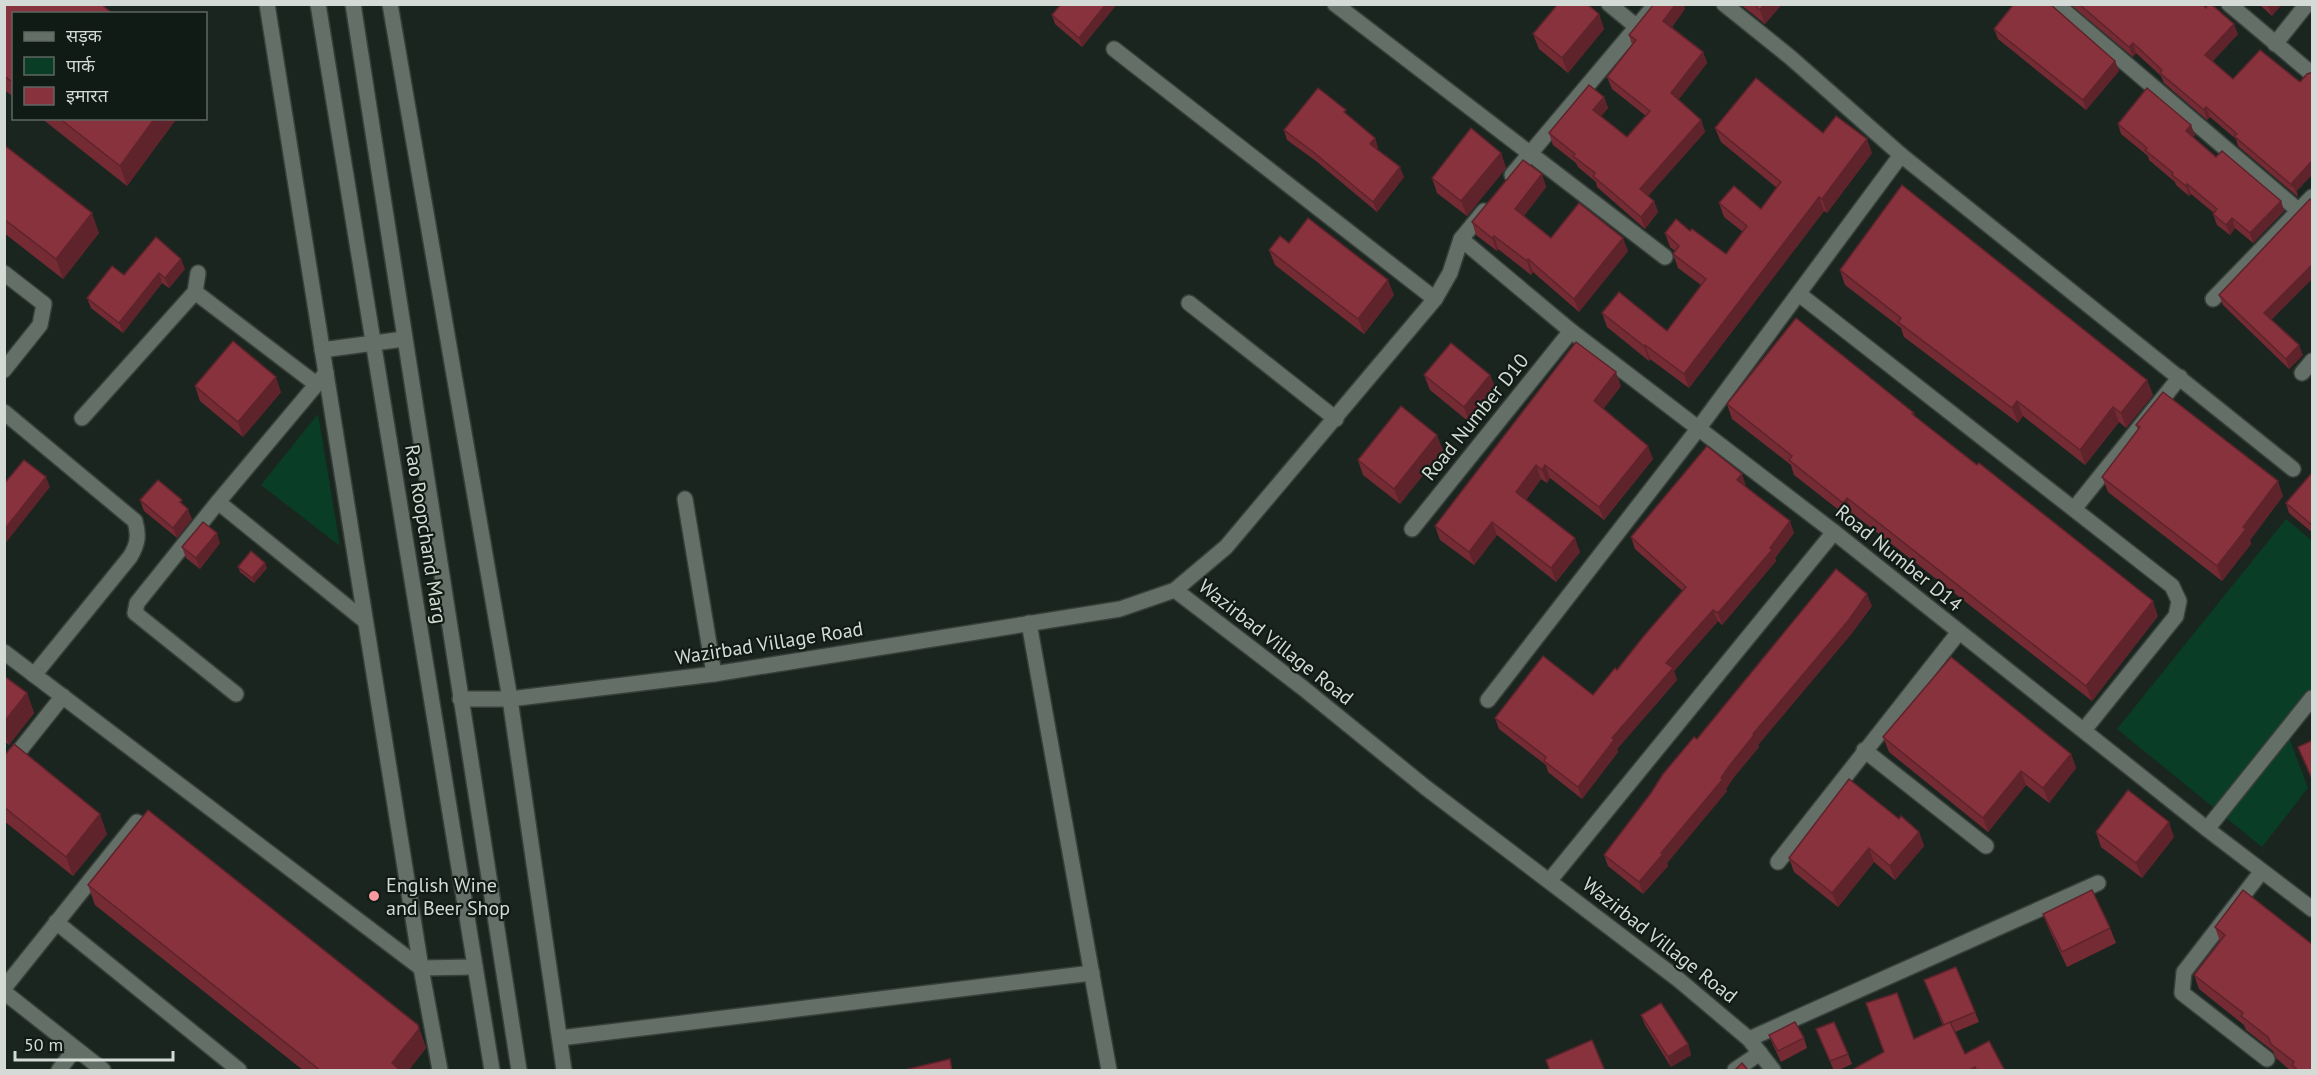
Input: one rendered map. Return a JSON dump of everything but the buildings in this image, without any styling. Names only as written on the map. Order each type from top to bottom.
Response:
[{"type":"street","points":[[267,4],[322,350],[321,379],[366,621],[421,968],[440,1071]]},
{"type":"street","name":"Rao Roopchand Marg","points":[[318,4],[492,1071]]},
{"type":"street","name":"Rao Roopchand Marg","points":[[353,4],[519,1071]]},
{"type":"street","points":[[390,4],[510,699],[564,1071]]},
{"type":"street","points":[[1335,4],[1665,257]]},
{"type":"street","points":[[1609,4],[1637,27]]},
{"type":"street","points":[[1176,590],[1226,547],[1273,488],[1336,419],[1435,299],[1450,273],[1461,239],[1656,4]]},
{"type":"street","points":[[1724,4],[1790,57],[1901,155],[2293,469]]},
{"type":"street","points":[[2056,4],[2299,211]]},
{"type":"street","points":[[2229,4],[2313,74]]},
{"type":"street","points":[[2275,44],[2307,4]]},
{"type":"street","points":[[1114,49],[1435,299]]},
{"type":"street","points":[[1488,700],[1698,429],[1901,155]]},
{"type":"street","points":[[2213,299],[2313,196]]},
{"type":"street","name":"Road Number D14","points":[[1461,239],[1571,331],[1834,532],[2207,829],[2313,909]]},
{"type":"street","points":[[4,273],[44,304],[40,325],[4,370]]},
{"type":"street","points":[[82,418],[195,292],[198,273]]},
{"type":"street","points":[[195,292],[321,379]]},
{"type":"street","points":[[1799,294],[2172,586],[2180,601],[2176,616],[2084,730]]},
{"type":"street","points":[[1189,303],[1336,419]]},
{"type":"street","name":"Road Number D10","points":[[1412,529],[1571,331]]},
{"type":"street","points":[[322,350],[404,339]]},
{"type":"street","points":[[2302,373],[2313,361]]},
{"type":"street","points":[[2074,509],[2180,377]]},
{"type":"street","points":[[236,694],[135,613],[137,603],[321,379]]},
{"type":"street","points":[[4,412],[135,521],[138,532],[137,545],[130,557],[34,675]]},
{"type":"street","points":[[685,499],[714,674]]},
{"type":"street","points":[[218,502],[366,621]]},
{"type":"street","points":[[1550,880],[1834,532]]},
{"type":"street","name":"Wazirbad Village Road","points":[[460,699],[510,699],[714,674],[1120,609],[1176,590],[1303,687],[1425,787],[1679,980],[1749,1039],[1773,1071]]},
{"type":"street","points":[[1029,623],[1109,1071]]},
{"type":"street","points":[[1778,862],[1959,632]]},
{"type":"street","points":[[4,652],[421,968],[475,967]]},
{"type":"street","points":[[4,770],[63,696]]},
{"type":"street","points":[[2207,829],[2313,698]]},
{"type":"street","points":[[1864,750],[1986,846]]},
{"type":"street","points":[[103,1071],[4,990],[137,822]]},
{"type":"street","points":[[2262,871],[2184,972],[2182,993],[2267,1059]]},
{"type":"street","points":[[1749,1039],[2098,883]]},
{"type":"street","points":[[56,922],[239,1071]]},
{"type":"street","points":[[560,1038],[1092,973]]},
{"type":"street","points":[[59,1071],[75,1048]]},
{"type":"street","points":[[1735,1071],[1760,1053]]},
{"type":"green space","points":[[318,414],[340,546],[261,485]]},
{"type":"green space","points":[[2286,519],[2312,541],[2312,709],[2283,722],[2308,788],[2262,847],[2117,729]]},
{"type":"place","name":"English Wine and Beer Shop","points":[[374,896]]}]
